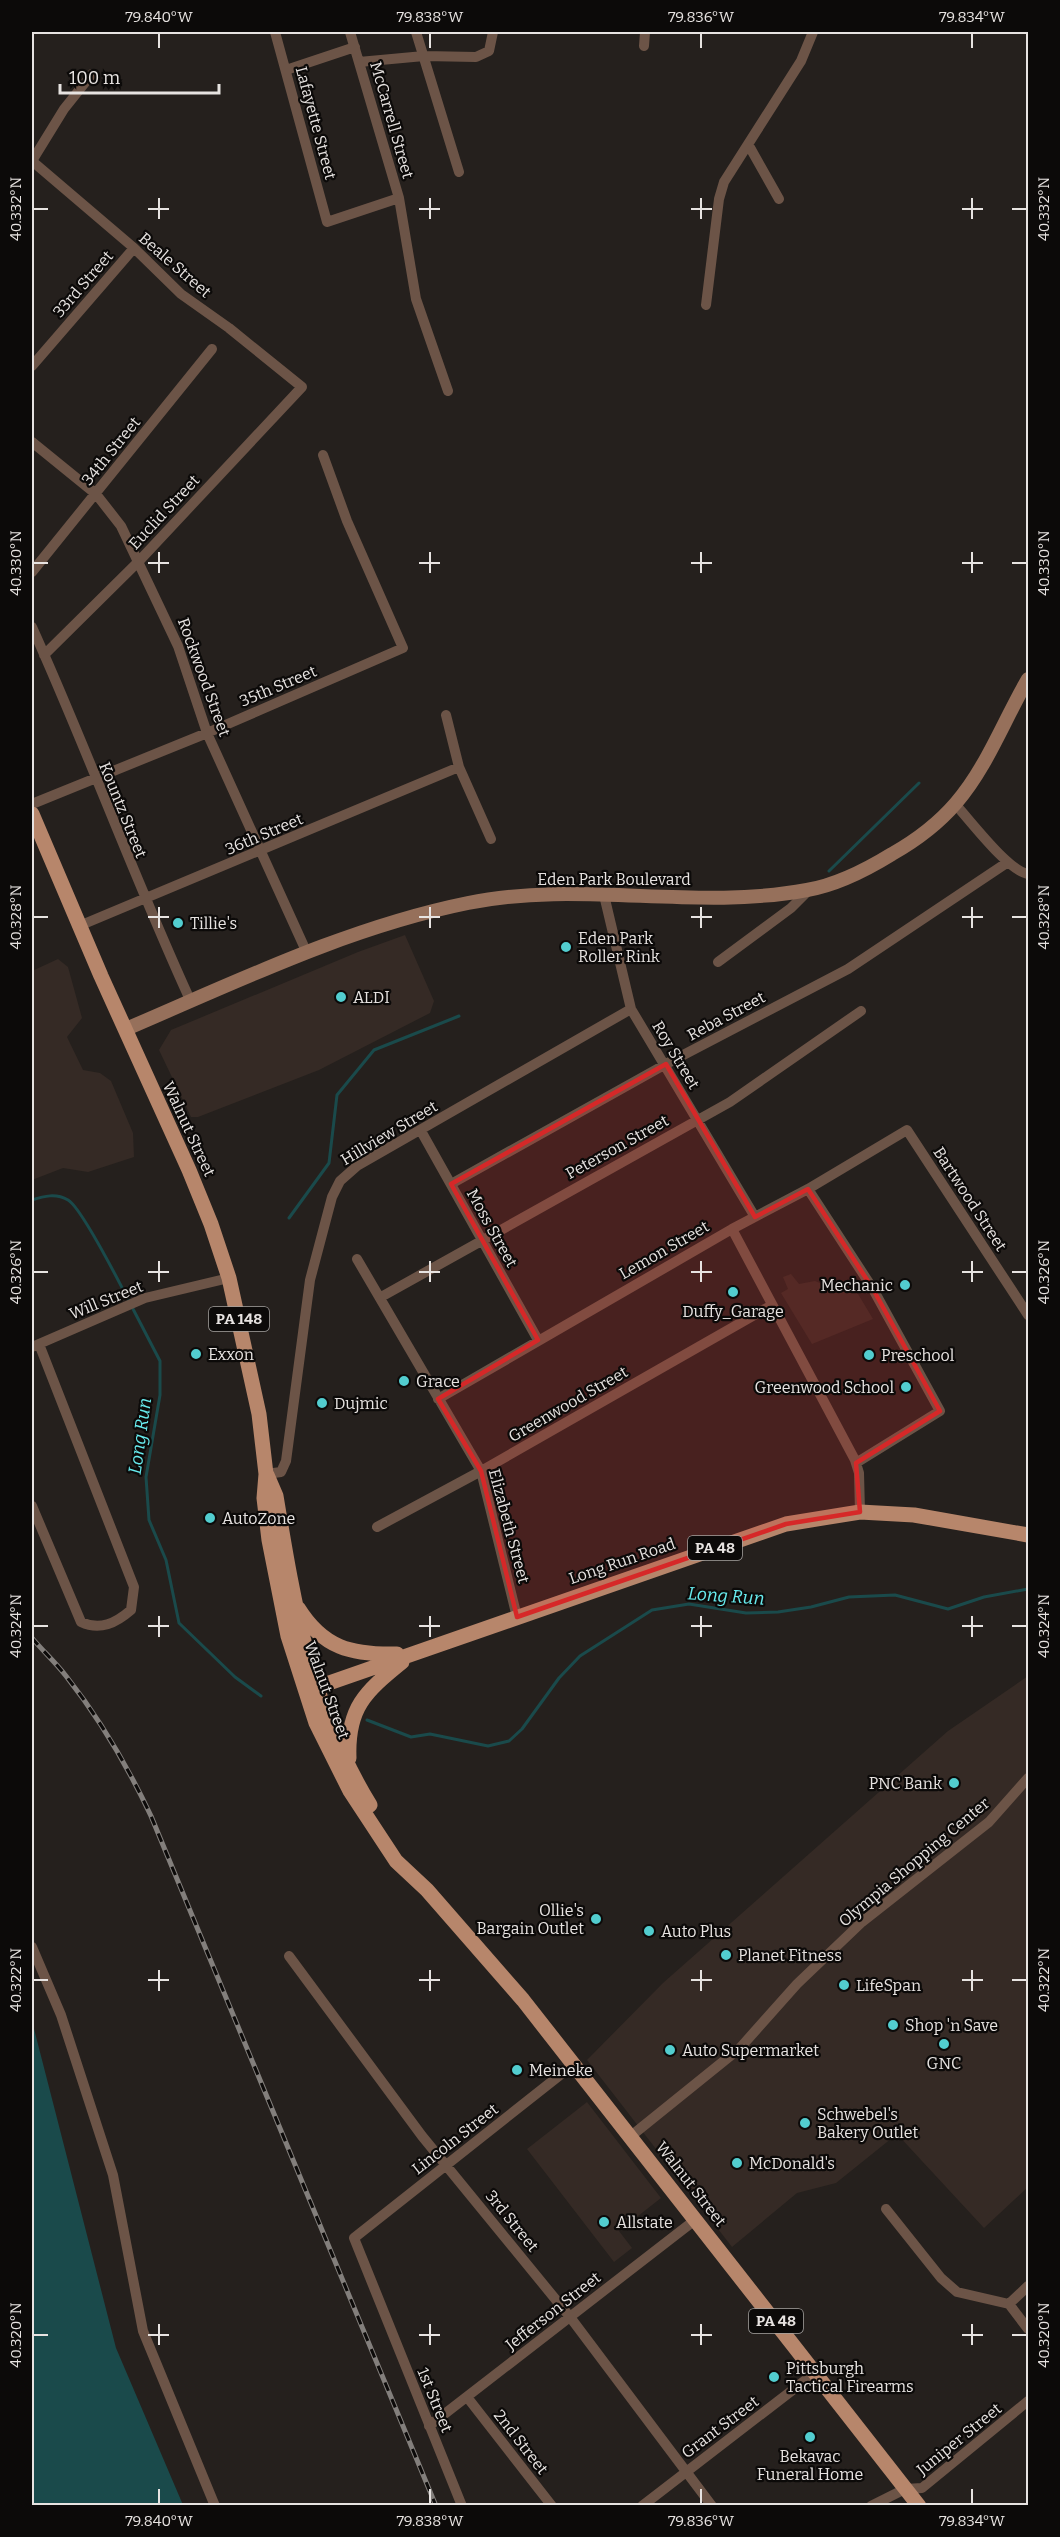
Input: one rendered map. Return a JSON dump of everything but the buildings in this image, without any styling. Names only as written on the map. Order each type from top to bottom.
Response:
[{"type":"main road","name":"Eden Park Boulevard","points":[[126,1029],[307,953],[407,919],[469,902],[539,895],[760,897],[809,890],[842,880],[901,849],[935,824],[955,804],[977,775],[1029,679]]},
{"type":"main road","name":"Walnut Street","points":[[32,814],[79,926],[204,1205],[229,1278],[251,1373],[266,1474],[264,1498],[276,1581],[288,1636],[349,1767],[384,1829],[427,1890]]},
{"type":"main road","name":"Walnut Street","points":[[266,1474],[276,1496],[293,1600],[311,1689],[329,1751],[360,1809],[396,1861],[427,1890],[523,2000],[816,2372],[905,2489],[920,2505]]},
{"type":"main road","name":"Long Run Road","points":[[311,1689],[786,1524],[860,1512],[925,1517],[1029,1535]]},
{"type":"main road","points":[[293,1600],[308,1623],[328,1641],[348,1651],[372,1654],[412,1654]]},
{"type":"main road","name":"PA 48","points":[[349,1767],[348,1734],[363,1696],[412,1654]]},
{"type":"street","name":"Lafayette Street","points":[[275,32],[327,222],[399,198]]},
{"type":"street","name":"McCarrell Street","points":[[351,32],[399,198],[416,299],[448,391]]},
{"type":"street","points":[[416,32],[459,172]]},
{"type":"street","points":[[359,62],[424,56],[476,57],[489,51],[493,32]]},
{"type":"street","points":[[644,46],[645,32]]},
{"type":"street","points":[[706,305],[723,182],[801,61],[813,32]]},
{"type":"street","points":[[286,70],[355,47]]},
{"type":"street","points":[[32,161],[64,109],[92,74]]},
{"type":"street","points":[[748,144],[779,199]]},
{"type":"street","name":"Beale Street","points":[[32,161],[134,248],[181,294],[229,328],[302,387]]},
{"type":"street","name":"33rd Street","points":[[32,366],[134,248]]},
{"type":"street","name":"34th Street","points":[[32,572],[212,349]]},
{"type":"street","name":"Euclid Street","points":[[44,655],[140,560],[302,387]]},
{"type":"street","name":"Rockwood Street","points":[[32,442],[96,494],[122,526],[140,560],[178,646],[207,733],[307,953]]},
{"type":"street","name":"35th Street","points":[[32,804],[207,733],[403,648],[347,521],[323,455]]},
{"type":"street","name":"Kountz Street","points":[[32,627],[144,899],[191,1002]]},
{"type":"street","points":[[446,715],[459,767],[491,839]]},
{"type":"street","name":"36th Street","points":[[79,926],[459,767]]},
{"type":"street","points":[[955,804],[1008,861],[1023,873],[1029,874]]},
{"type":"street","name":"Reba Street","points":[[451,1184],[666,1064],[848,969],[1008,861]]},
{"type":"street","points":[[718,962],[791,908],[809,890]]},
{"type":"street","name":"Roy Street","points":[[604,895],[631,1009],[666,1064],[755,1217]]},
{"type":"street","name":"Hillview Street","points":[[266,1474],[281,1472],[286,1461],[310,1280],[332,1197],[347,1172],[631,1009]]},
{"type":"street","name":"Peterson Street","points":[[381,1297],[730,1102],[861,1011]]},
{"type":"street","name":"Lemon Street","points":[[438,1399],[732,1229],[808,1189],[907,1130]]},
{"type":"street","name":"Bartwood Street","points":[[907,1130],[1029,1315]]},
{"type":"street","name":"Moss Street","points":[[421,1131],[538,1340]]},
{"type":"street","points":[[808,1189],[873,1289],[940,1411],[856,1463]]},
{"type":"street","points":[[732,1229],[856,1463],[859,1473],[860,1512]]},
{"type":"street","name":"Elizabeth Street","points":[[357,1259],[481,1471],[517,1617]]},
{"type":"street","name":"Will Street","points":[[35,1346],[145,1298],[229,1278]]},
{"type":"street","name":"Greenwood Street","points":[[377,1527],[481,1471],[772,1305]]},
{"type":"street","points":[[32,1506],[81,1622],[98,1628],[119,1620],[131,1610],[134,1587],[35,1346]]},
{"type":"street","name":"Olympia Shopping Center","points":[[631,2136],[740,2048],[797,1984],[862,1922],[989,1822],[1029,1778]]},
{"type":"street","points":[[32,1947],[61,2015],[113,2175],[143,2331],[215,2505]]},
{"type":"street","name":"3rd Street","points":[[288,1956],[446,2165],[570,2317],[712,2505]]},
{"type":"street","name":"Lincoln Street","points":[[354,2238],[574,2064]]},
{"type":"street","points":[[886,2209],[941,2278],[957,2292],[1009,2304],[1029,2329]]},
{"type":"street","name":"Jefferson Street","points":[[429,2426],[695,2220]]},
{"type":"street","name":"1st Street","points":[[354,2238],[462,2505]]},
{"type":"street","points":[[1009,2304],[1029,2286]]},
{"type":"street","name":"Grant Street","points":[[642,2505],[816,2372]]},
{"type":"street","name":"2nd Street","points":[[467,2397],[552,2505]]},
{"type":"street","name":"Juniper Street","points":[[871,2505],[905,2489],[921,2488],[1026,2408]]},
{"type":"highlighted area","points":[[666,1064],[755,1217],[808,1189],[873,1289],[940,1411],[856,1463],[860,1512],[786,1524],[517,1617],[481,1471],[438,1399],[538,1340],[451,1184]]},
{"type":"shaded area","points":[[405,935],[434,1001],[430,1013],[319,1070],[198,1117],[191,1117],[159,1050],[171,1030],[358,952]]},
{"type":"shaded area","points":[[58,959],[68,967],[82,1018],[67,1037],[83,1070],[100,1073],[111,1081],[133,1133],[134,1157],[88,1172],[63,1168],[32,1180],[32,971]]},
{"type":"shaded area","points":[[791,1274],[799,1284],[815,1281],[822,1284],[833,1283],[858,1294],[873,1319],[812,1344],[781,1293],[788,1289],[783,1277]]},
{"type":"shaded area","points":[[1028,1676],[1028,2187],[984,2228],[897,2134],[836,2183],[797,2193],[732,2247],[587,2060],[663,1983],[948,1731]]},
{"type":"shaded area","points":[[587,2102],[661,2198],[619,2231],[632,2248],[614,2262],[527,2149]]},
{"type":"water","points":[[32,2021],[116,2348],[183,2505],[32,2505]]},
{"type":"waterway","points":[[829,871],[919,783]]},
{"type":"waterway","points":[[289,1218],[329,1163],[337,1095],[374,1050],[459,1016]]},
{"type":"waterway","name":"Long Run","points":[[32,1200],[46,1196],[59,1196],[74,1206],[100,1247],[129,1301]]},
{"type":"waterway","name":"Long Run","points":[[132,1307],[160,1361],[160,1395],[146,1477],[149,1520],[166,1560],[179,1623],[235,1677],[261,1696]]},
{"type":"waterway","name":"Long Run","points":[[367,1720],[411,1737],[430,1734],[488,1746],[509,1741],[522,1729],[559,1678],[580,1656],[652,1610],[689,1604],[746,1613],[778,1612],[811,1607],[849,1597],[895,1595],[948,1609],[984,1597],[1028,1589]]},
{"type":"railway","points":[[32,1638],[62,1671],[102,1726],[151,1816],[436,2506]]},
{"type":"place","name":"Tillie's","points":[[178,923]]},
{"type":"place","name":"Eden Park Roller Rink","points":[[566,947]]},
{"type":"place","name":"ALDI","points":[[341,997]]},
{"type":"place","name":"Mechanic","points":[[905,1285]]},
{"type":"place","name":"Duffy_Garage","points":[[733,1292]]},
{"type":"place","name":"Exxon","points":[[196,1354]]},
{"type":"place","name":"Preschool","points":[[869,1355]]},
{"type":"place","name":"Grace","points":[[404,1381]]},
{"type":"place","name":"Greenwood School","points":[[906,1387]]},
{"type":"place","name":"Dujmic","points":[[322,1403]]},
{"type":"place","name":"AutoZone","points":[[210,1518]]},
{"type":"place","name":"PNC Bank","points":[[954,1783]]},
{"type":"place","name":"Ollie's Bargain Outlet","points":[[596,1919]]},
{"type":"place","name":"Auto Plus","points":[[649,1931]]},
{"type":"place","name":"Planet Fitness","points":[[726,1955]]},
{"type":"place","name":"LifeSpan","points":[[844,1985]]},
{"type":"place","name":"Shop 'n Save","points":[[893,2025]]},
{"type":"place","name":"GNC","points":[[944,2044]]},
{"type":"place","name":"Auto Supermarket","points":[[670,2050]]},
{"type":"place","name":"Meineke","points":[[517,2070]]},
{"type":"place","name":"Schwebel's Bakery Outlet","points":[[805,2123]]},
{"type":"place","name":"McDonald's","points":[[737,2163]]},
{"type":"place","name":"Allstate","points":[[604,2222]]},
{"type":"place","name":"Pittsburgh Tactical Firearms","points":[[774,2377]]},
{"type":"place","name":"Bekavac Funeral Home","points":[[810,2437]]}]
